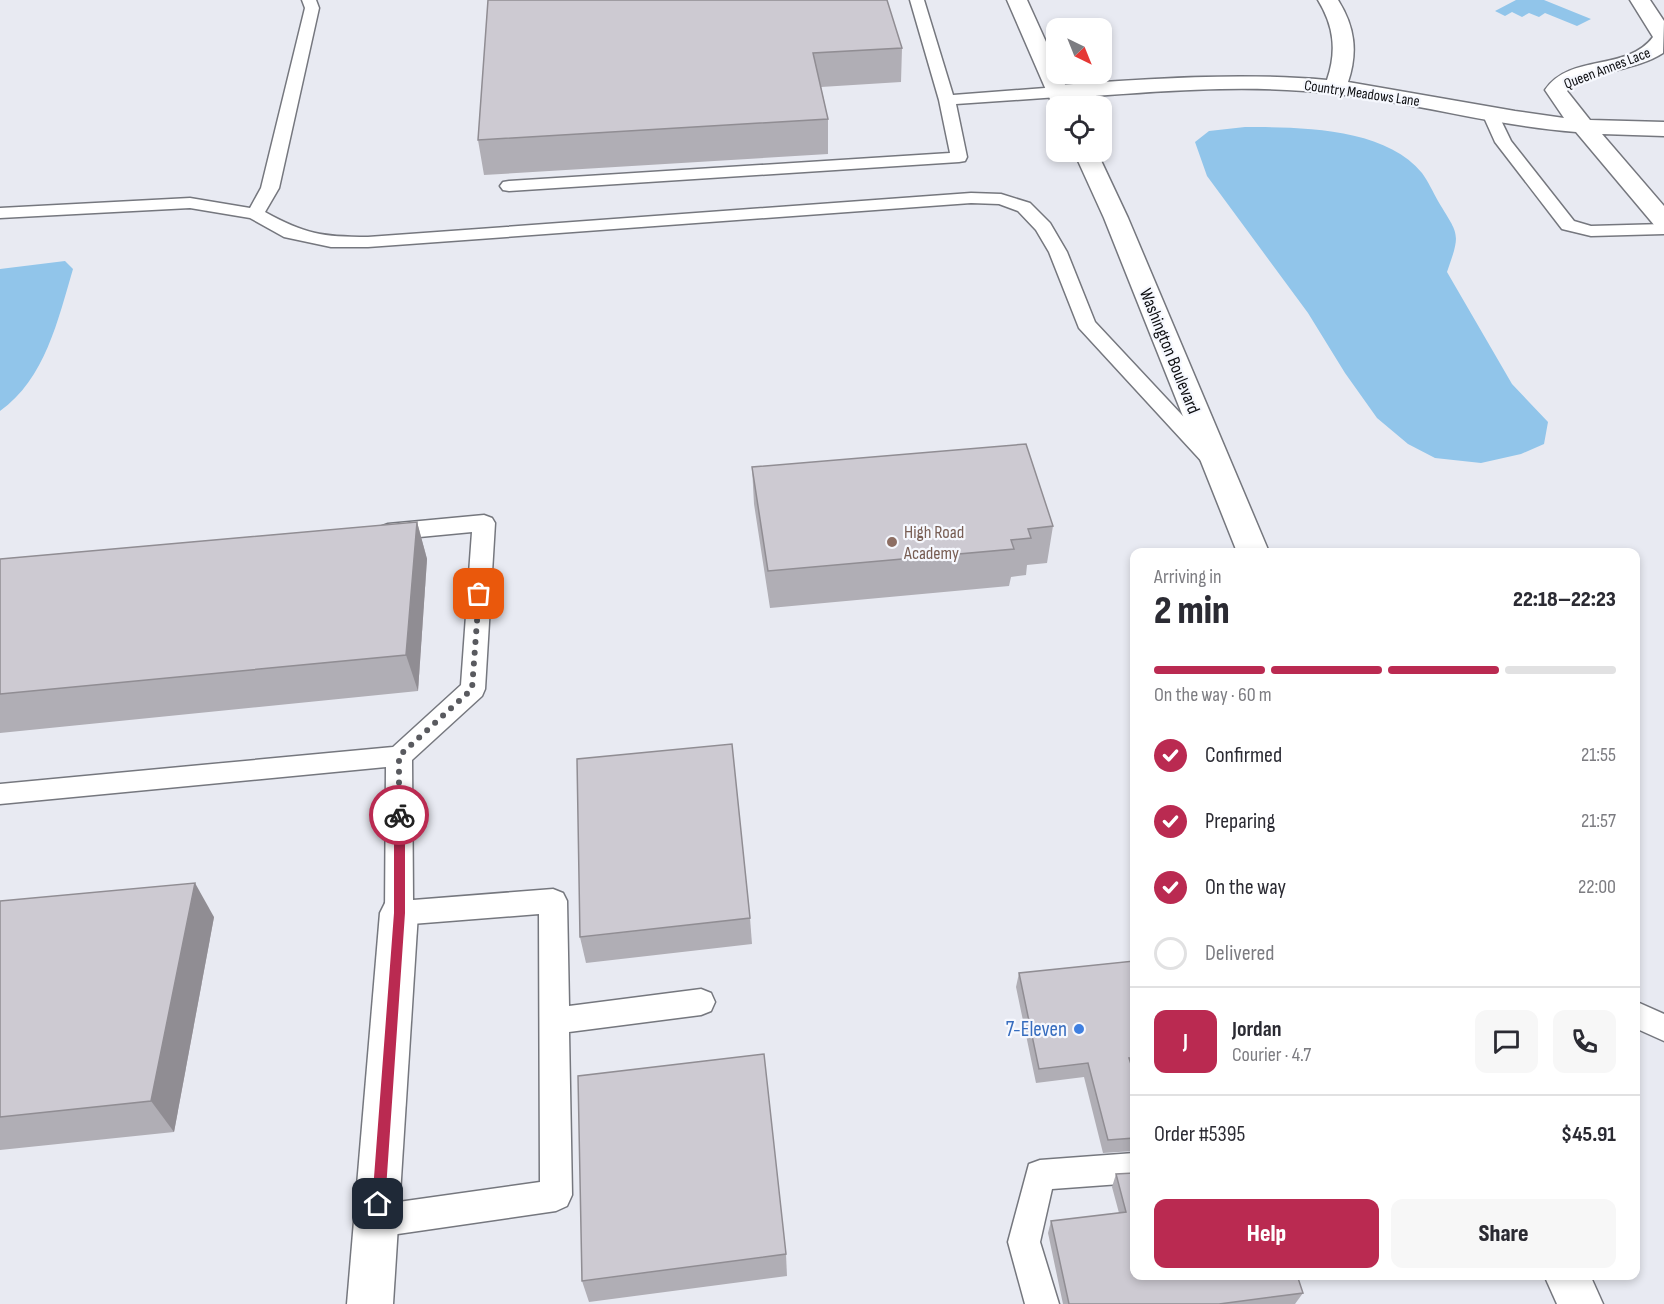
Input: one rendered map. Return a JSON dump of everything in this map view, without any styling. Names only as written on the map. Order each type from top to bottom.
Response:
[{"type":"street","points":[[1017,0],[1060,96]]},
{"type":"street","points":[[1328,0],[1342,25],[1344,40],[1344,63],[1336,87]]},
{"type":"street","name":"Queen Annes Lace","points":[[1583,126],[1559,97],[1556,90],[1560,83],[1652,53],[1660,45],[1664,37],[1640,0]]},
{"type":"street","name":"Country Meadows Lane","points":[[1091,96],[1242,81],[1336,87],[1583,126],[1664,129]]},
{"type":"street","points":[[1583,126],[1664,221]]},
{"type":"street","name":"Washington Boulevard","points":[[1090,162],[1116,218],[1251,548]]},
{"type":"street","points":[[370,1304],[399,913]]},
{"type":"street","points":[[1569,1280],[1580,1304]]},
{"type":"lane","points":[[255,214],[270,188],[312,8],[309,0]]},
{"type":"lane","points":[[509,186],[959,157],[947,100],[916,0]]},
{"type":"lane","points":[[947,100],[1046,99]]},
{"type":"lane","points":[[1490,113],[1503,142],[1568,225],[1590,231],[1664,229]]},
{"type":"lane","points":[[0,213],[190,203],[255,214],[290,232],[331,242],[368,242],[971,198],[1001,199],[1024,207],[1044,227],[1058,252],[1086,324],[1217,464]]},
{"type":"lane","points":[[0,794],[399,756],[472,689],[484,524],[366,534]]},
{"type":"lane","points":[[377,1221],[556,1195],[553,901],[399,913],[399,756]]},
{"type":"lane","points":[[555,1021],[701,1002]]},
{"type":"lane","points":[[1640,1016],[1664,1028]]},
{"type":"lane","points":[[1042,1304],[1024,1242],[1040,1175],[1130,1168]]},
{"type":"water","points":[[1516,0],[1544,0],[1591,19],[1577,26],[1545,13],[1539,17],[1529,13],[1522,17],[1512,12],[1505,16],[1495,11]]},
{"type":"water","points":[[1245,127],[1315,129],[1364,138],[1386,146],[1406,158],[1422,173],[1456,235],[1447,272],[1512,384],[1548,422],[1544,444],[1521,454],[1481,463],[1435,458],[1408,444],[1377,418],[1345,373],[1308,313],[1207,176],[1195,142],[1209,131]]},
{"type":"water","points":[[65,261],[73,269],[48,347],[28,382],[0,411],[0,269]]},
{"type":"building","points":[[488,0],[887,0],[902,48],[813,53],[828,119],[478,140]]},
{"type":"building","points":[[1026,444],[1053,526],[1028,529],[1031,538],[1011,540],[1014,549],[768,571],[752,467]]},
{"type":"building","points":[[417,522],[406,655],[0,694],[0,559]]},
{"type":"building","points":[[732,744],[750,918],[580,937],[577,759]]},
{"type":"building","points":[[195,883],[151,1101],[0,1117],[0,901]]},
{"type":"building","name":"7-Eleven","points":[[1130,961],[1130,1138],[1108,1140],[1088,1063],[1039,1069],[1019,973]]},
{"type":"building","points":[[764,1054],[786,1254],[582,1281],[578,1076]]},
{"type":"building","points":[[1130,1173],[1130,1280],[1299,1280],[1303,1293],[1219,1304],[1069,1304],[1051,1221],[1126,1212],[1116,1174]]},
{"type":"way so far","points":[[399,815],[399,756],[472,689],[479,594]]},
{"type":"place","name":"High Road Academy","points":[[892,542]]},
{"type":"place","name":"7-Eleven","points":[[1079,1029]]},
{"type":"route","points":[[378,1204],[399,913],[399,815]]}]
